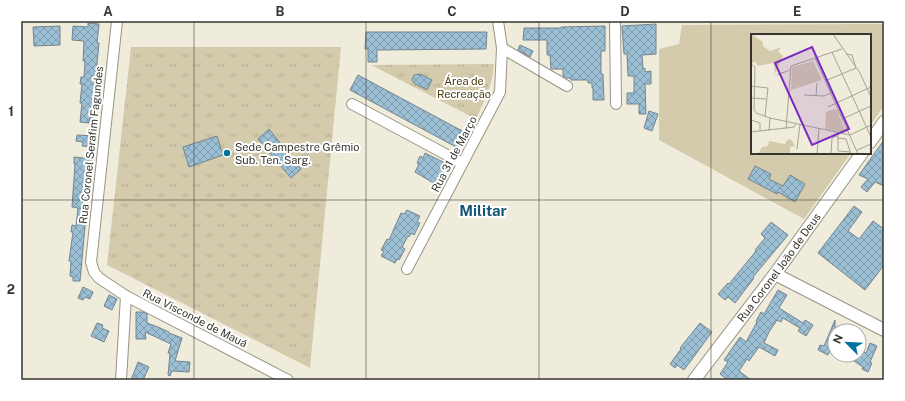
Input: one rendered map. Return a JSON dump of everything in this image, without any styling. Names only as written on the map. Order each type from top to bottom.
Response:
[{"type":"street","name":"Rua Coronel Serafim Fagundes","points":[[94,272],[91,262],[117,21]]},
{"type":"street","name":"Rua 31 de Março","points":[[406,269],[500,92],[502,48],[498,21]]},
{"type":"street","points":[[615,21],[616,104]]},
{"type":"street","points":[[502,48],[567,86]]},
{"type":"street","points":[[352,104],[462,163]]},
{"type":"street","points":[[871,141],[884,122]]},
{"type":"street","name":"Rua Coronel João de Deus","points":[[694,380],[775,274],[861,154]]},
{"type":"street","name":"Rua Visconde de Mauá","points":[[94,272],[99,278],[126,296],[288,380]]},
{"type":"street","points":[[775,274],[884,330]]},
{"type":"street","points":[[121,380],[126,296]]},
{"type":"green space","points":[[884,24],[884,106],[871,125],[871,34],[751,34],[751,154],[850,154],[804,219],[659,140],[659,49],[679,44],[682,25]]},
{"type":"green space","name":"Sede Campestre Grêmio Sub. Ten. Sarg.","points":[[131,47],[341,47],[310,368],[107,265]]},
{"type":"green space","name":"Área de Recreação","points":[[494,64],[490,85],[476,119],[371,65]]},
{"type":"building","points":[[88,23],[99,24],[97,43],[99,43],[94,94],[96,95],[93,119],[90,118],[89,123],[80,122],[82,84],[80,84],[81,77],[84,77],[85,61],[83,61],[84,41],[72,40],[73,26],[88,27]]},
{"type":"building","points":[[656,24],[656,54],[642,55],[643,69],[645,68],[645,72],[651,71],[651,84],[645,84],[646,114],[639,114],[639,104],[627,104],[627,93],[634,93],[634,76],[628,76],[627,54],[624,54],[622,26]]},
{"type":"building","points":[[60,26],[60,45],[34,46],[33,27]]},
{"type":"building","points":[[605,26],[605,51],[601,51],[601,74],[603,74],[604,100],[593,100],[592,83],[588,83],[588,80],[571,80],[571,78],[566,78],[563,76],[563,69],[551,69],[550,55],[547,55],[547,40],[523,40],[524,28]]},
{"type":"building","points":[[366,32],[487,32],[486,49],[377,50],[377,62],[368,62],[368,49],[365,49]]},
{"type":"building","points":[[520,45],[533,51],[530,57],[518,50]]},
{"type":"building","points":[[420,74],[432,80],[427,90],[415,84],[412,80],[414,75]]},
{"type":"building","points":[[358,75],[466,133],[458,148],[350,90]]},
{"type":"building","points":[[649,111],[658,114],[652,131],[644,128]]},
{"type":"building","points":[[269,129],[301,169],[291,178],[258,139]]},
{"type":"building","points":[[77,135],[94,136],[93,140],[96,140],[95,147],[82,146],[83,142],[76,141]]},
{"type":"building","points":[[217,136],[223,155],[189,167],[183,147]]},
{"type":"building","points":[[884,140],[884,186],[875,182],[867,192],[861,187],[868,179],[859,175]]},
{"type":"building","points":[[425,153],[451,166],[440,187],[415,172],[419,164],[417,163],[420,156],[423,158]]},
{"type":"building","points":[[74,157],[93,159],[89,183],[80,281],[73,281],[73,277],[70,276],[71,261],[69,261],[73,232],[71,232],[72,225],[76,226],[78,208],[72,207],[75,164]]},
{"type":"building","points":[[755,166],[771,174],[769,179],[783,186],[790,175],[805,184],[795,202],[778,192],[777,194],[748,179]]},
{"type":"building","points":[[854,206],[862,212],[848,231],[859,239],[873,221],[884,229],[884,265],[865,290],[818,253]]},
{"type":"building","points":[[407,210],[420,216],[417,222],[420,223],[414,235],[411,233],[409,237],[408,236],[402,247],[405,249],[399,260],[397,259],[395,263],[381,256],[384,251],[381,250],[387,239],[389,240],[401,213],[404,214]]},
{"type":"building","points":[[771,222],[788,235],[753,277],[754,278],[735,303],[728,297],[725,300],[718,294],[728,283],[729,284],[756,251],[755,250],[765,238],[761,234]]},
{"type":"building","points":[[83,287],[93,292],[90,299],[85,297],[83,300],[78,298]]},
{"type":"building","points":[[778,290],[787,295],[779,308],[803,323],[805,320],[813,325],[806,336],[798,331],[800,328],[783,318],[781,322],[777,320],[764,343],[778,350],[775,356],[759,347],[749,361],[747,359],[739,371],[751,380],[728,380],[720,374],[728,362],[724,360],[740,337],[746,342],[761,312],[764,314]]},
{"type":"building","points":[[109,295],[117,299],[112,310],[104,306]]},
{"type":"building","points":[[136,312],[143,312],[147,314],[147,323],[182,338],[175,361],[190,362],[189,372],[172,371],[170,376],[168,375],[170,353],[168,353],[171,344],[145,332],[146,339],[136,339]]},
{"type":"building","points":[[97,323],[103,325],[102,328],[109,331],[104,342],[91,336]]},
{"type":"building","points":[[700,323],[712,332],[684,370],[677,365],[675,368],[670,364],[681,349],[680,348]]},
{"type":"building","points":[[827,339],[827,354],[818,350],[820,345],[824,346]]},
{"type":"building","points":[[870,343],[877,346],[870,362],[872,363],[868,372],[862,369],[863,367],[857,363],[867,363],[867,350]]},
{"type":"building","points":[[138,362],[149,367],[143,380],[131,380]]},
{"type":"place","name":"Sede Campestre Grêmio Sub. Ten. Sarg.","points":[[227,153]]},
{"type":"district","name":"Militar","points":[[483,210]]}]
